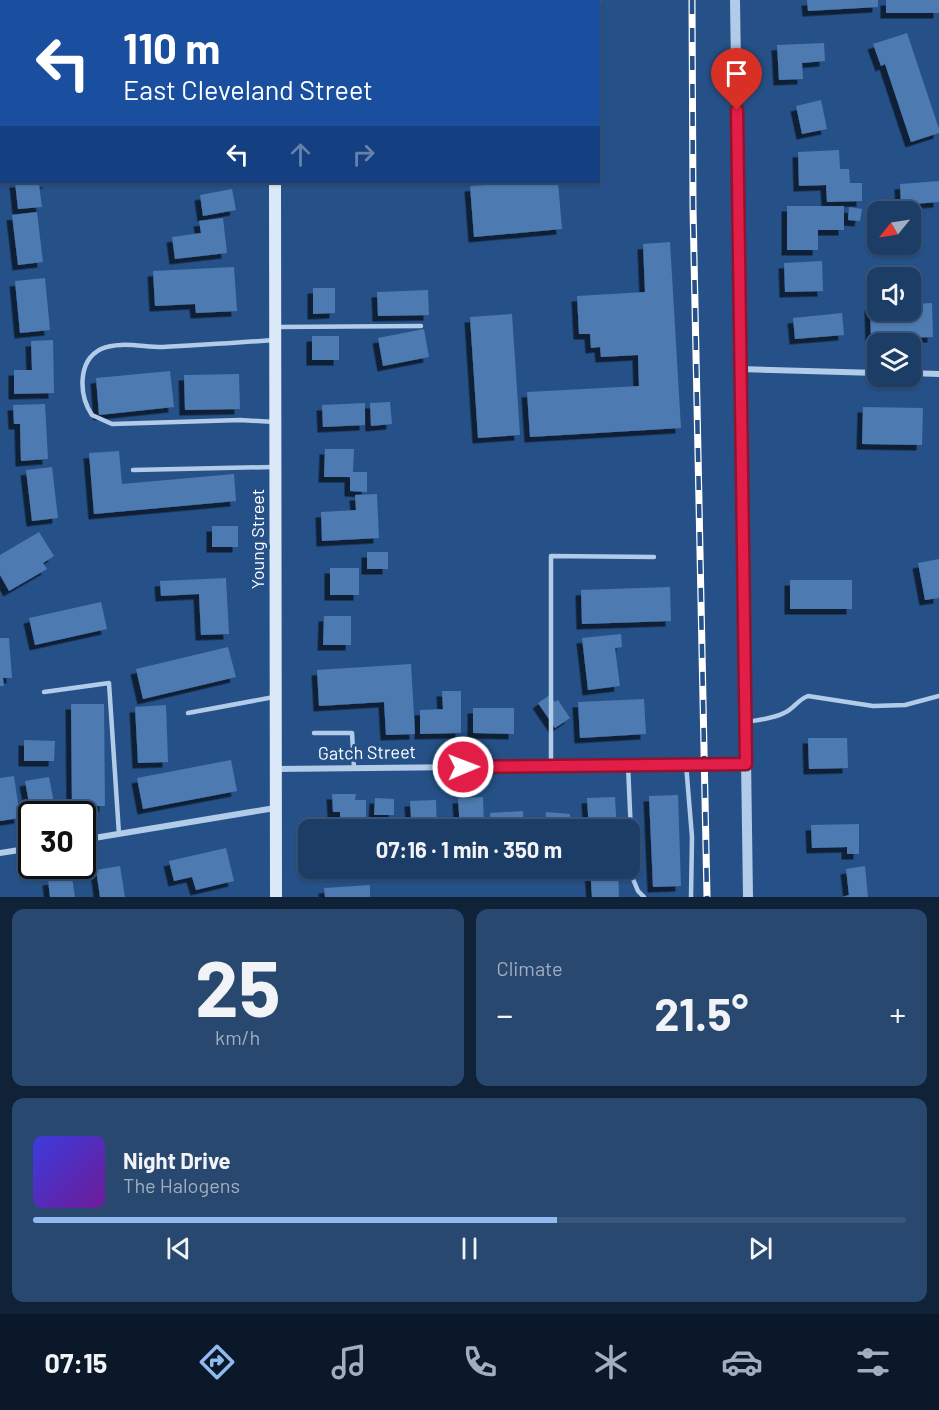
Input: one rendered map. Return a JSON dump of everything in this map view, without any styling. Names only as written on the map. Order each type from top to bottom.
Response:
[{"type":"main road","name":"Young Street","points":[[275,183],[276,897]]},
{"type":"street","points":[[735,0],[748,897]]},
{"type":"street","points":[[740,369],[867,373]]},
{"type":"street","points":[[921,374],[939,374]]},
{"type":"street","name":"Gatch Street","points":[[277,769],[746,764]]},
{"type":"street","points":[[96,838],[276,808]]},
{"type":"street","points":[[0,853],[18,850]]},
{"type":"lane","points":[[276,422],[240,420],[112,424],[92,415],[84,399],[82,384],[86,365],[99,350],[107,347],[159,347],[276,334],[421,326]]},
{"type":"lane","points":[[133,470],[276,467]]},
{"type":"lane","points":[[551,765],[551,556],[654,557]]},
{"type":"lane","points":[[44,692],[109,683],[119,834]]},
{"type":"lane","points":[[746,722],[783,714],[800,699],[808,696],[873,706],[905,705],[939,696]]},
{"type":"lane","points":[[188,713],[277,697]]},
{"type":"lane","points":[[314,733],[352,733],[354,768]]},
{"type":"lane","points":[[686,764],[692,837],[691,897]]},
{"type":"lane","points":[[628,765],[633,879],[638,891],[644,897]]},
{"type":"building","points":[[807,0],[878,0],[878,7],[808,11]]},
{"type":"building","points":[[886,0],[939,0],[939,13],[886,13]]},
{"type":"building","points":[[907,33],[939,129],[939,133],[911,142],[885,64],[881,66],[873,44]]},
{"type":"building","points":[[824,43],[825,61],[802,63],[803,79],[779,80],[777,45]]},
{"type":"building","points":[[821,100],[827,129],[802,134],[796,106]]},
{"type":"building","points":[[839,150],[840,169],[849,169],[850,183],[862,183],[862,201],[827,202],[826,185],[799,186],[798,152]]},
{"type":"building","points":[[939,181],[939,202],[921,203],[921,201],[901,201],[900,184]]},
{"type":"building","points":[[15,183],[49,183],[39,184],[42,207],[18,209]]},
{"type":"building","points":[[558,183],[562,229],[474,237],[470,186]]},
{"type":"building","points":[[232,189],[236,210],[203,216],[200,195]]},
{"type":"building","points":[[787,206],[844,206],[844,230],[818,230],[818,250],[787,250]]},
{"type":"building","points":[[849,207],[862,209],[860,221],[848,220]]},
{"type":"building","points":[[37,212],[43,262],[18,265],[12,215]]},
{"type":"building","points":[[223,218],[227,253],[175,259],[172,237],[201,233],[199,221]]},
{"type":"building","points":[[670,242],[681,428],[530,437],[527,392],[639,386],[638,355],[601,357],[600,347],[591,348],[590,334],[579,334],[577,296],[645,292],[643,244]]},
{"type":"building","points":[[822,261],[823,291],[785,292],[784,263]]},
{"type":"building","points":[[234,267],[237,311],[196,313],[195,304],[155,306],[153,271]]},
{"type":"building","points":[[45,278],[50,330],[20,333],[15,281]]},
{"type":"building","points":[[313,288],[335,288],[335,313],[313,314]]},
{"type":"building","points":[[428,290],[429,315],[378,316],[377,292]]},
{"type":"building","points":[[932,303],[933,337],[921,337],[921,333],[871,333],[870,321],[921,321],[921,304]]},
{"type":"building","points":[[842,313],[844,335],[795,339],[793,318]]},
{"type":"building","points":[[512,314],[520,435],[478,438],[470,317]]},
{"type":"building","points":[[424,329],[429,357],[383,366],[378,338]]},
{"type":"building","points":[[312,336],[339,336],[339,360],[312,360]]},
{"type":"building","points":[[53,340],[54,393],[14,394],[14,370],[32,370],[31,341]]},
{"type":"building","points":[[170,371],[174,407],[99,415],[96,378]]},
{"type":"building","points":[[239,374],[240,409],[185,410],[184,375]]},
{"type":"building","points":[[390,402],[392,424],[371,426],[370,403]]},
{"type":"building","points":[[365,403],[365,425],[323,427],[322,405]]},
{"type":"building","points":[[45,404],[48,459],[21,461],[20,424],[14,424],[13,405]]},
{"type":"building","points":[[863,407],[923,408],[922,445],[862,444]]},
{"type":"building","points":[[325,449],[354,449],[353,472],[367,472],[367,492],[350,491],[350,477],[324,477]]},
{"type":"building","points":[[119,451],[122,484],[234,474],[236,501],[94,514],[89,453]]},
{"type":"building","points":[[52,467],[58,518],[32,521],[26,470]]},
{"type":"building","points":[[377,494],[379,538],[322,541],[321,512],[356,510],[355,495]]},
{"type":"building","points":[[212,526],[238,526],[238,547],[212,547]]},
{"type":"building","points":[[39,532],[54,556],[43,563],[47,569],[9,591],[0,575],[0,555]]},
{"type":"building","points":[[367,552],[388,552],[388,569],[367,569]]},
{"type":"building","points":[[939,559],[939,598],[925,600],[918,563]]},
{"type":"building","points":[[330,568],[359,568],[359,595],[330,595]]},
{"type":"building","points":[[226,578],[229,634],[201,635],[199,594],[161,596],[160,581]]},
{"type":"building","points":[[790,580],[852,580],[852,609],[790,609]]},
{"type":"building","points":[[670,587],[671,621],[582,624],[581,590]]},
{"type":"building","points":[[101,602],[107,629],[35,645],[29,618]]},
{"type":"building","points":[[324,616],[351,616],[351,645],[323,645]]},
{"type":"building","points":[[621,634],[622,647],[615,648],[620,686],[588,690],[582,638]]},
{"type":"building","points":[[0,638],[9,638],[12,678],[3,678],[4,686],[0,686]]},
{"type":"building","points":[[228,647],[236,677],[143,699],[136,669]]},
{"type":"building","points":[[411,664],[415,734],[386,735],[384,702],[319,706],[317,670]]},
{"type":"building","points":[[442,691],[461,691],[461,733],[420,734],[420,710],[443,709]]},
{"type":"building","points":[[550,695],[555,702],[558,700],[570,718],[555,728],[538,703]]},
{"type":"building","points":[[644,699],[646,734],[580,738],[578,702]]},
{"type":"building","points":[[71,704],[104,704],[105,806],[96,806],[96,801],[72,801]]},
{"type":"building","points":[[166,705],[168,762],[138,763],[135,707]]},
{"type":"building","points":[[473,708],[514,708],[514,734],[473,733]]},
{"type":"building","points":[[808,738],[847,738],[848,768],[809,769]]},
{"type":"building","points":[[24,740],[55,741],[54,761],[24,761]]},
{"type":"building","points":[[231,760],[237,791],[143,809],[137,778]]},
{"type":"building","points":[[14,776],[18,818],[0,821],[0,778]]},
{"type":"building","points":[[49,777],[54,801],[29,801],[25,781]]},
{"type":"building","points":[[332,794],[356,794],[355,800],[366,800],[366,819],[340,819],[340,812],[333,812]]},
{"type":"building","points":[[678,795],[681,886],[653,887],[649,796]]},
{"type":"building","points":[[483,797],[484,819],[459,819],[458,798]]},
{"type":"building","points":[[615,797],[616,819],[588,819],[587,798]]},
{"type":"building","points":[[375,798],[394,799],[394,815],[374,815]]},
{"type":"building","points":[[436,800],[437,819],[399,819],[411,817],[410,801]]},
{"type":"building","points":[[523,811],[523,819],[490,819],[490,813]]},
{"type":"building","points":[[546,812],[570,814],[570,819],[546,819]]},
{"type":"building","points":[[859,824],[859,854],[847,854],[847,847],[812,848],[811,825]]},
{"type":"building","points":[[226,848],[234,881],[196,890],[192,877],[174,881],[169,861]]},
{"type":"building","points":[[120,866],[125,897],[100,897],[96,870]]},
{"type":"building","points":[[865,866],[868,897],[842,897],[849,895],[846,869]]},
{"type":"building","points":[[72,879],[75,897],[50,897],[48,880]]},
{"type":"building","points":[[591,879],[618,879],[619,897],[592,897]]},
{"type":"building","points":[[370,885],[370,897],[325,897],[324,888]]},
{"type":"railway","points":[[692,0],[693,207],[707,897]]},
{"type":"route","points":[[463,767],[746,764],[737,110]]}]
